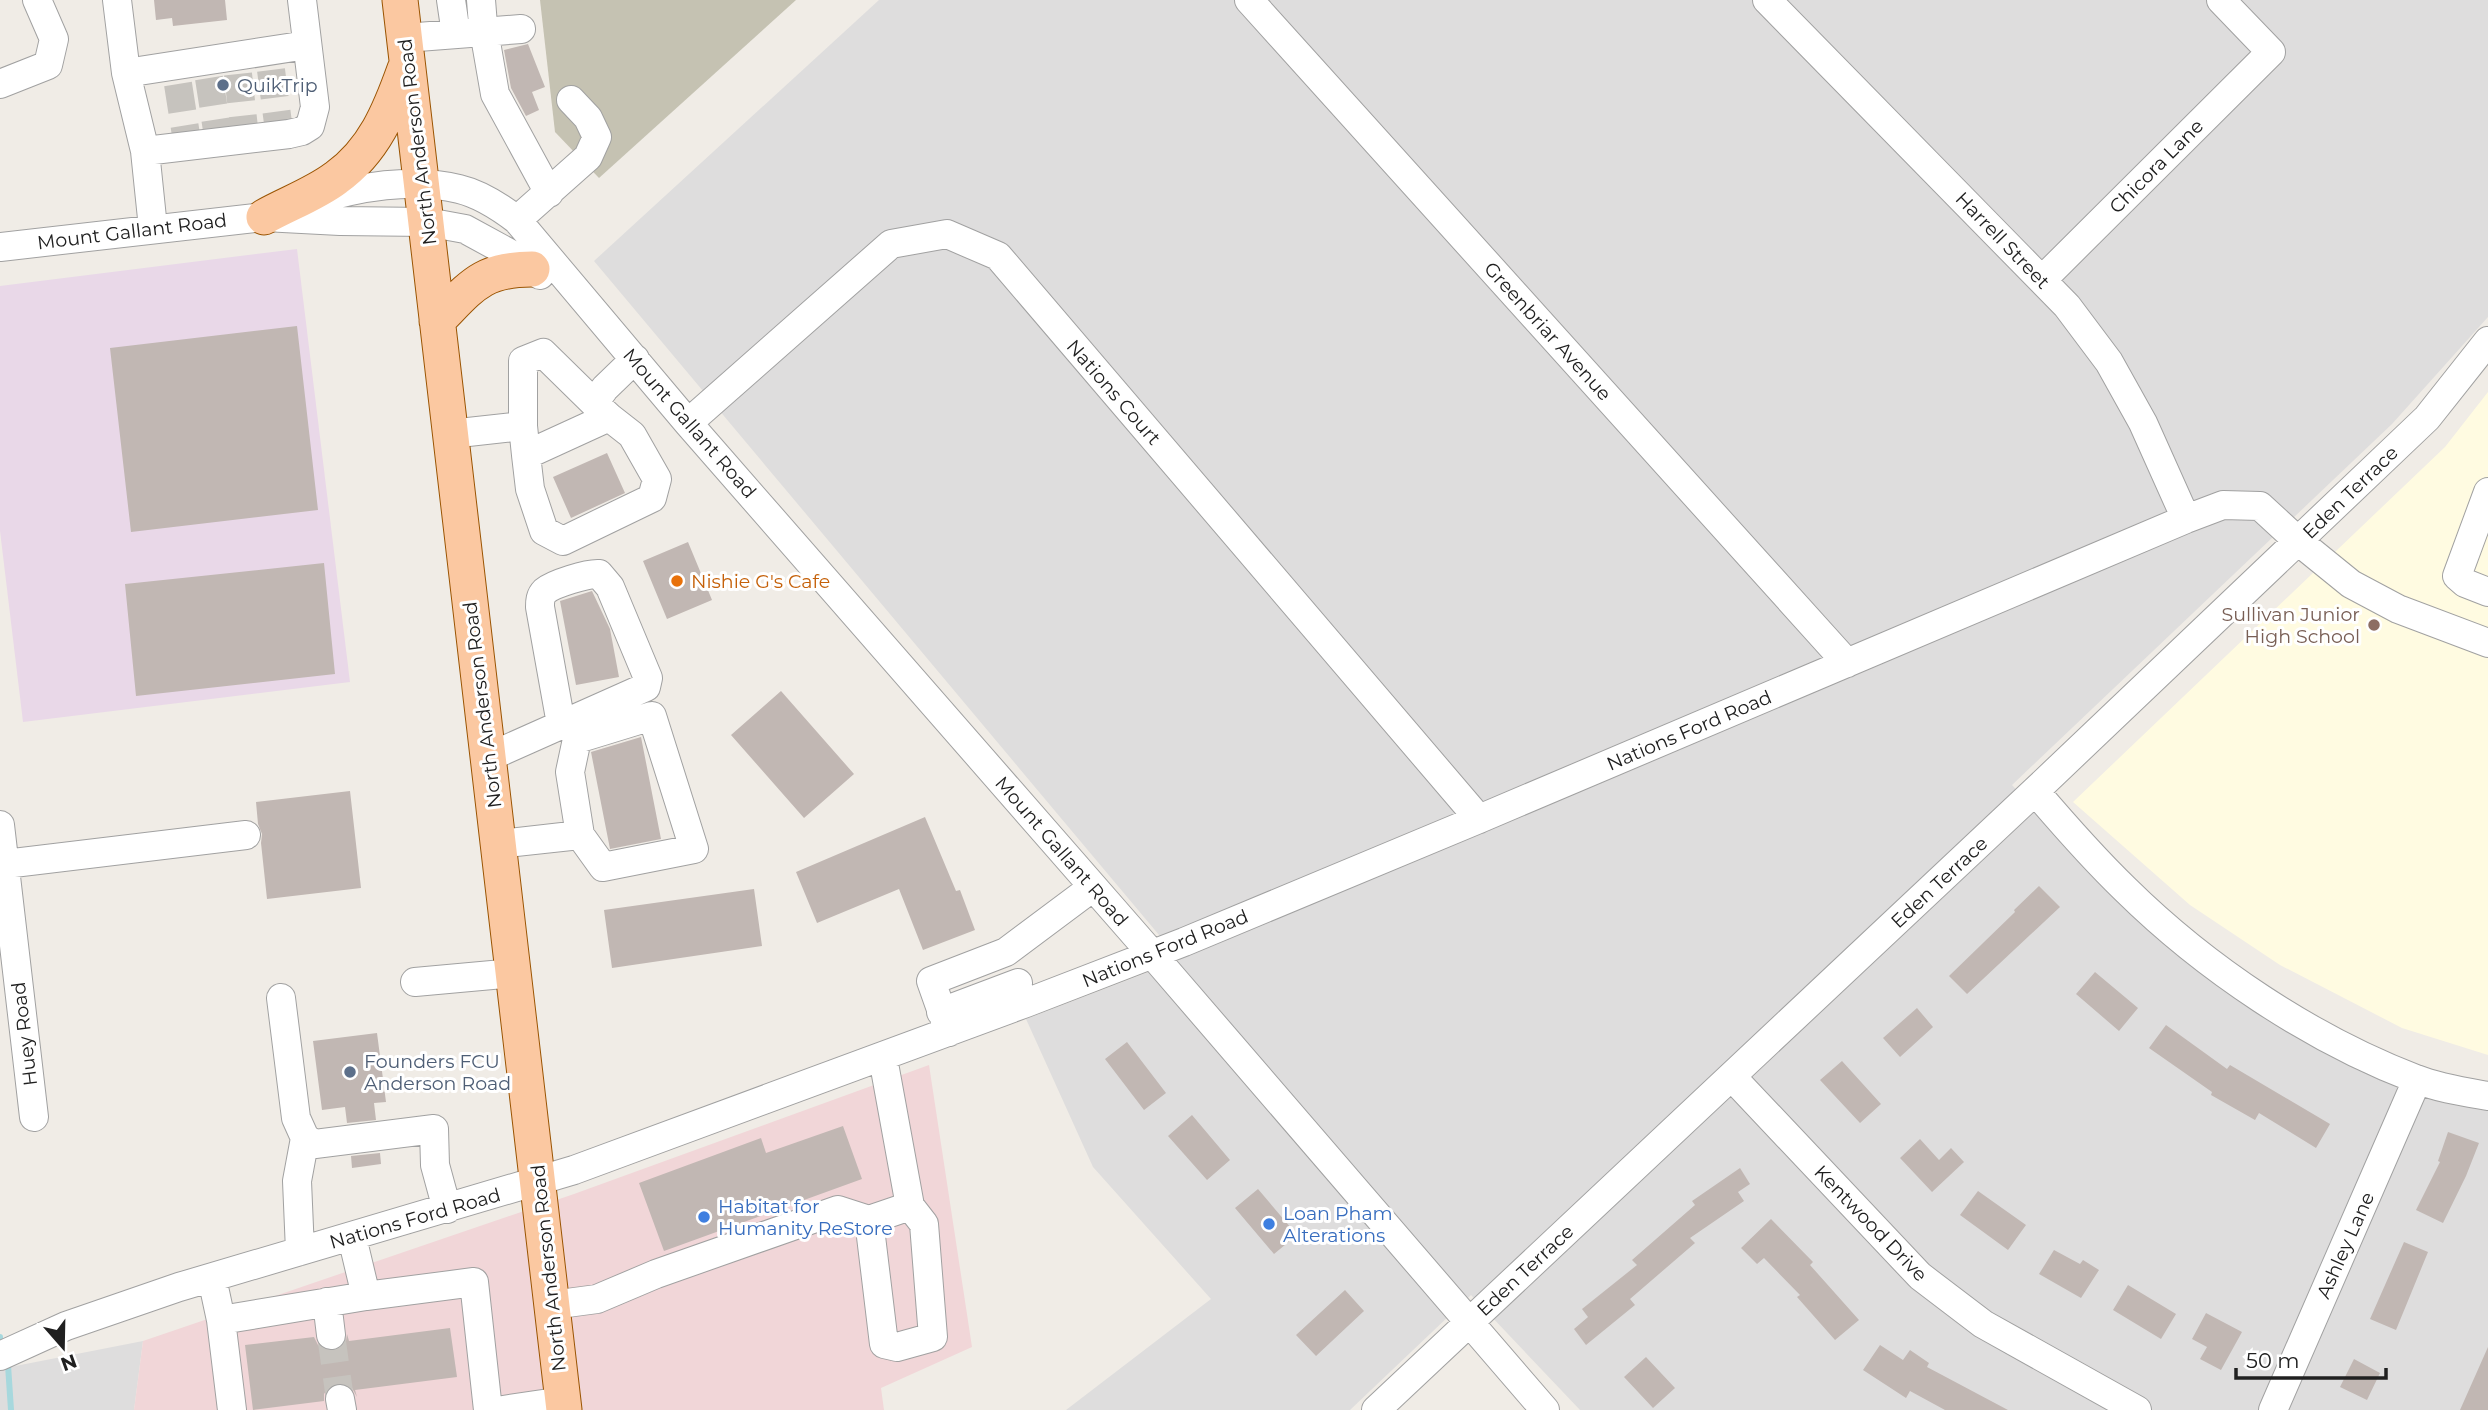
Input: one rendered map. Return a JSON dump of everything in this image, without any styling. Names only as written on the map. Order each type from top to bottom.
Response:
[{"type":"main road","name":"North Anderson Road","points":[[400,0],[563,1406]]},
{"type":"main road","points":[[264,216],[334,180],[356,162],[377,135],[391,108],[406,50]]},
{"type":"main road","points":[[437,321],[472,286],[489,275],[509,269],[532,270]]},
{"type":"street","points":[[0,84],[48,65],[54,39],[37,0]]},
{"type":"street","points":[[117,0],[126,73],[145,151],[153,228]]},
{"type":"street","points":[[145,151],[187,141],[279,129],[302,131],[310,126],[315,107],[302,0]]},
{"type":"street","points":[[451,0],[456,34]]},
{"type":"street","points":[[481,0],[495,94],[549,192]]},
{"type":"street","name":"Greenbriar Avenue","points":[[1249,0],[1847,663]]},
{"type":"street","name":"Harrell Street","points":[[1766,0],[2067,306],[2109,362],[2143,423],[2186,519]]},
{"type":"street","name":"Chicora Lane","points":[[2042,280],[2271,52],[2221,0]]},
{"type":"street","points":[[406,50],[456,34],[521,29]]},
{"type":"street","points":[[126,73],[177,74],[270,60],[307,45]]},
{"type":"street","points":[[517,220],[588,157],[597,137],[588,118],[571,100]]},
{"type":"street","name":"Mount Gallant Road","points":[[264,216],[341,192],[422,184],[460,189],[500,206],[517,220],[688,423],[1152,954],[1545,1410]]},
{"type":"street","name":"Mount Gallant Road","points":[[0,247],[264,216],[340,221],[427,222],[465,229],[509,253],[532,270],[577,293]]},
{"type":"street","name":"Nations Court","points":[[688,423],[891,244],[947,234],[998,256],[1479,819]]},
{"type":"street","name":"Eden Terrace","points":[[1376,1410],[1732,1077],[2427,418],[2488,341]]},
{"type":"street","points":[[543,353],[602,410],[632,435],[657,479],[652,498],[563,541],[544,531],[530,489],[523,426],[523,361],[543,353]]},
{"type":"street","points":[[602,410],[604,388],[635,359]]},
{"type":"street","points":[[526,455],[602,410]]},
{"type":"street","points":[[450,434],[523,426]]},
{"type":"street","points":[[2488,492],[2481,530],[2457,576],[2465,583],[2488,592]]},
{"type":"street","name":"Nations Ford Road","points":[[0,1356],[66,1326],[212,1278],[539,1182],[883,1058],[945,1022],[1022,993],[1152,954],[2223,505],[2260,506],[2351,584],[2398,609],[2488,643]]},
{"type":"street","points":[[489,757],[569,728],[646,687],[648,678],[610,587],[598,574],[547,589],[541,595],[540,607],[569,728],[570,772],[580,835],[603,867],[695,849],[652,716],[569,728]]},
{"type":"street","points":[[2035,791],[2080,844],[2126,890],[2174,934],[2226,974],[2337,1043],[2417,1080],[2488,1096]]},
{"type":"street","name":"Huey Road","points":[[0,825],[34,1117]]},
{"type":"street","points":[[5,864],[246,835]]},
{"type":"street","points":[[499,844],[580,835]]},
{"type":"street","points":[[945,1022],[931,981],[1006,952],[1093,887]]},
{"type":"street","points":[[1006,952],[1022,993]]},
{"type":"street","points":[[415,982],[514,973]]},
{"type":"street","points":[[281,998],[296,1118],[305,1138],[297,1181],[300,1251]]},
{"type":"street","points":[[869,1220],[884,1344],[897,1347],[933,1337],[924,1224],[910,1206],[883,1058]]},
{"type":"street","name":"Kentwood Drive","points":[[1732,1077],[1920,1276],[1983,1324],[2137,1410]]},
{"type":"street","name":"Ashley Lane","points":[[2273,1410],[2417,1080]]},
{"type":"street","points":[[305,1138],[315,1144],[434,1129],[435,1165],[447,1209]]},
{"type":"street","points":[[552,1305],[597,1299],[656,1274],[838,1210],[869,1220],[910,1206]]},
{"type":"street","points":[[352,1237],[366,1296]]},
{"type":"street","points":[[212,1278],[221,1320],[232,1410]]},
{"type":"street","points":[[221,1320],[366,1296],[474,1282],[488,1410]]},
{"type":"street","points":[[327,1302],[331,1335]]},
{"type":"street","points":[[503,1410],[563,1406]]},
{"type":"shaded area","points":[[540,0],[796,0],[599,178],[555,132]]},
{"type":"shaded area","points":[[879,0],[2488,0],[2488,317],[2392,424],[2012,785],[2072,850],[2167,941],[2488,1105],[2488,1410],[1580,1410],[1471,1295],[1350,1410],[1066,1410],[1211,1299],[1093,1167],[1026,1019],[1180,960],[594,261]]},
{"type":"shaded area","points":[[297,249],[350,682],[23,722],[0,531],[0,286]]},
{"type":"shaded area","name":"Sullivan Junior High School","points":[[2488,392],[2488,1055],[2402,1028],[2280,965],[2190,905],[2073,802],[2445,447]]},
{"type":"shaded area","points":[[929,1065],[972,1347],[881,1388],[884,1410],[134,1410],[143,1341],[574,1194]]},
{"type":"shaded area","points":[[143,1341],[134,1410],[0,1410],[0,1369]]},
{"type":"building","points":[[154,0],[225,0],[227,20],[173,26],[172,18],[156,20]]},
{"type":"building","points":[[528,44],[545,87],[532,92],[539,110],[526,116],[511,88],[504,50]]},
{"type":"building","points":[[297,326],[318,510],[131,532],[110,348]]},
{"type":"building","points":[[607,453],[625,493],[571,518],[553,477]]},
{"type":"building","name":"Nishie G's Cafe","points":[[688,542],[712,600],[667,619],[643,561]]},
{"type":"building","points":[[324,563],[335,674],[136,696],[125,584]]},
{"type":"building","points":[[592,591],[610,629],[619,677],[576,685],[560,601]]},
{"type":"building","points":[[781,691],[854,774],[804,818],[731,735]]},
{"type":"building","points":[[641,737],[661,839],[610,849],[591,752]]},
{"type":"building","points":[[350,791],[361,888],[267,899],[262,834],[256,802]]},
{"type":"building","points":[[925,817],[956,891],[960,890],[975,930],[923,950],[899,889],[817,923],[796,872]]},
{"type":"building","points":[[2039,886],[2060,907],[1967,994],[1949,976]]},
{"type":"building","points":[[754,889],[762,946],[612,968],[604,910]]},
{"type":"building","points":[[2095,972],[2138,1008],[2119,1031],[2076,994]]},
{"type":"building","points":[[1917,1008],[1933,1027],[1900,1057],[1883,1038]]},
{"type":"building","points":[[2166,1025],[2227,1069],[2230,1065],[2330,1124],[2316,1148],[2259,1113],[2255,1120],[2211,1095],[2212,1092],[2149,1048]]},
{"type":"building","name":"Founders FCU Anderson Road","points":[[377,1033],[386,1102],[374,1103],[376,1120],[347,1123],[345,1107],[322,1110],[313,1041]]},
{"type":"building","points":[[1127,1042],[1166,1093],[1144,1110],[1105,1059]]},
{"type":"building","points":[[1842,1061],[1881,1104],[1860,1123],[1820,1080]]},
{"type":"building","points":[[1192,1115],[1230,1160],[1207,1180],[1168,1136]]},
{"type":"building","name":"Habitat for Humanity ReStore","points":[[843,1126],[862,1179],[664,1251],[639,1183],[761,1138],[766,1153]]},
{"type":"building","points":[[2448,1132],[2479,1143],[2443,1223],[2416,1210],[2440,1162],[2438,1161]]},
{"type":"building","points":[[1920,1139],[1939,1160],[1951,1148],[1964,1162],[1932,1192],[1900,1158]]},
{"type":"building","points":[[380,1153],[381,1164],[352,1168],[351,1156]]},
{"type":"building","points":[[1740,1168],[1750,1184],[1738,1192],[1744,1201],[1690,1238],[1695,1243],[1630,1299],[1635,1305],[1586,1345],[1574,1329],[1588,1317],[1582,1309],[1637,1265],[1632,1260],[1695,1205],[1692,1201]]},
{"type":"building","points":[[1258,1189],[1297,1235],[1274,1254],[1235,1208]]},
{"type":"building","points":[[1978,1191],[2026,1225],[2008,1250],[1960,1215]]},
{"type":"building","points":[[1771,1219],[1813,1262],[1810,1265],[1859,1320],[1835,1340],[1797,1297],[1800,1295],[1764,1258],[1757,1264],[1741,1248]]},
{"type":"building","points":[[2404,1242],[2428,1252],[2396,1330],[2370,1319]]},
{"type":"building","points":[[2054,1250],[2080,1264],[2083,1260],[2099,1270],[2081,1298],[2039,1274]]},
{"type":"building","points":[[2128,1285],[2176,1314],[2161,1339],[2113,1310]]},
{"type":"building","points":[[1345,1290],[1364,1311],[1316,1356],[1296,1335]]},
{"type":"building","points":[[2206,1313],[2242,1332],[2221,1370],[2200,1359],[2207,1347],[2192,1339]]},
{"type":"building","points":[[450,1328],[457,1377],[355,1390],[357,1397],[352,1388],[338,1383],[329,1387],[324,1394],[324,1401],[253,1410],[245,1345],[314,1337],[324,1350],[332,1351],[341,1348],[347,1334],[349,1341]]},
{"type":"building","points":[[1880,1345],[1903,1360],[1910,1350],[1929,1363],[1927,1367],[2008,1410],[1945,1410],[1910,1391],[1906,1398],[1863,1370]]},
{"type":"building","points":[[2488,1347],[2488,1410],[2460,1410]]},
{"type":"building","points":[[1646,1357],[1675,1388],[1653,1408],[1624,1377]]},
{"type":"building","points":[[2354,1359],[2380,1373],[2367,1400],[2340,1387]]},
{"type":"waterway","points":[[8,1365],[11,1410]]},
{"type":"tunnel","points":[[271,70],[278,123]]},
{"type":"tunnel","points":[[238,74],[244,128]]},
{"type":"tunnel","points":[[209,78],[217,130]]},
{"type":"tunnel","points":[[178,84],[186,135]]},
{"type":"tunnel","points":[[331,1335],[340,1399]]},
{"type":"place","name":"QuikTrip","points":[[223,85]]},
{"type":"place","name":"Nishie G's Cafe","points":[[677,581]]},
{"type":"place","name":"Sullivan Junior High School","points":[[2374,625]]},
{"type":"place","name":"Founders FCU Anderson Road","points":[[350,1072]]},
{"type":"place","name":"Habitat for Humanity ReStore","points":[[704,1217]]},
{"type":"place","name":"Loan Pham Alterations","points":[[1269,1224]]}]
